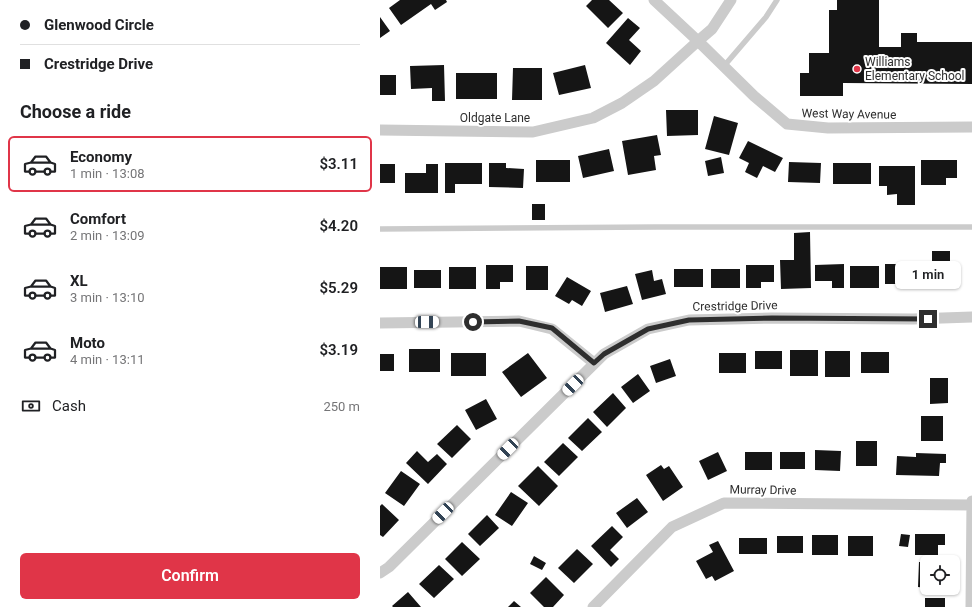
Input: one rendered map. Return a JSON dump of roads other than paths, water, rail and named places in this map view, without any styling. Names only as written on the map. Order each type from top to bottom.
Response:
[{"type":"street","name":"West Way Avenue","points":[[654,0],[754,96],[788,124],[828,128],[972,127]]},
{"type":"street","name":"Oldgate Lane","points":[[380,130],[533,132],[593,118],[622,103],[654,81],[712,29],[731,0]]},
{"type":"street","name":"Crestridge Drive","points":[[380,573],[389,567],[594,363],[604,354],[648,329],[689,320],[772,318],[913,319],[972,317]]},
{"type":"street","points":[[380,323],[519,321],[552,328],[594,363]]},
{"type":"street","points":[[971,607],[972,501]]},
{"type":"street","name":"Murray Drive","points":[[594,607],[672,527],[724,503],[972,505]]},
{"type":"lane","points":[[724,66],[766,17],[777,0]]},
{"type":"lane","points":[[380,229],[972,227]]},
{"type":"place","name":"Williams Elementary School","points":[[857,69]]}]
